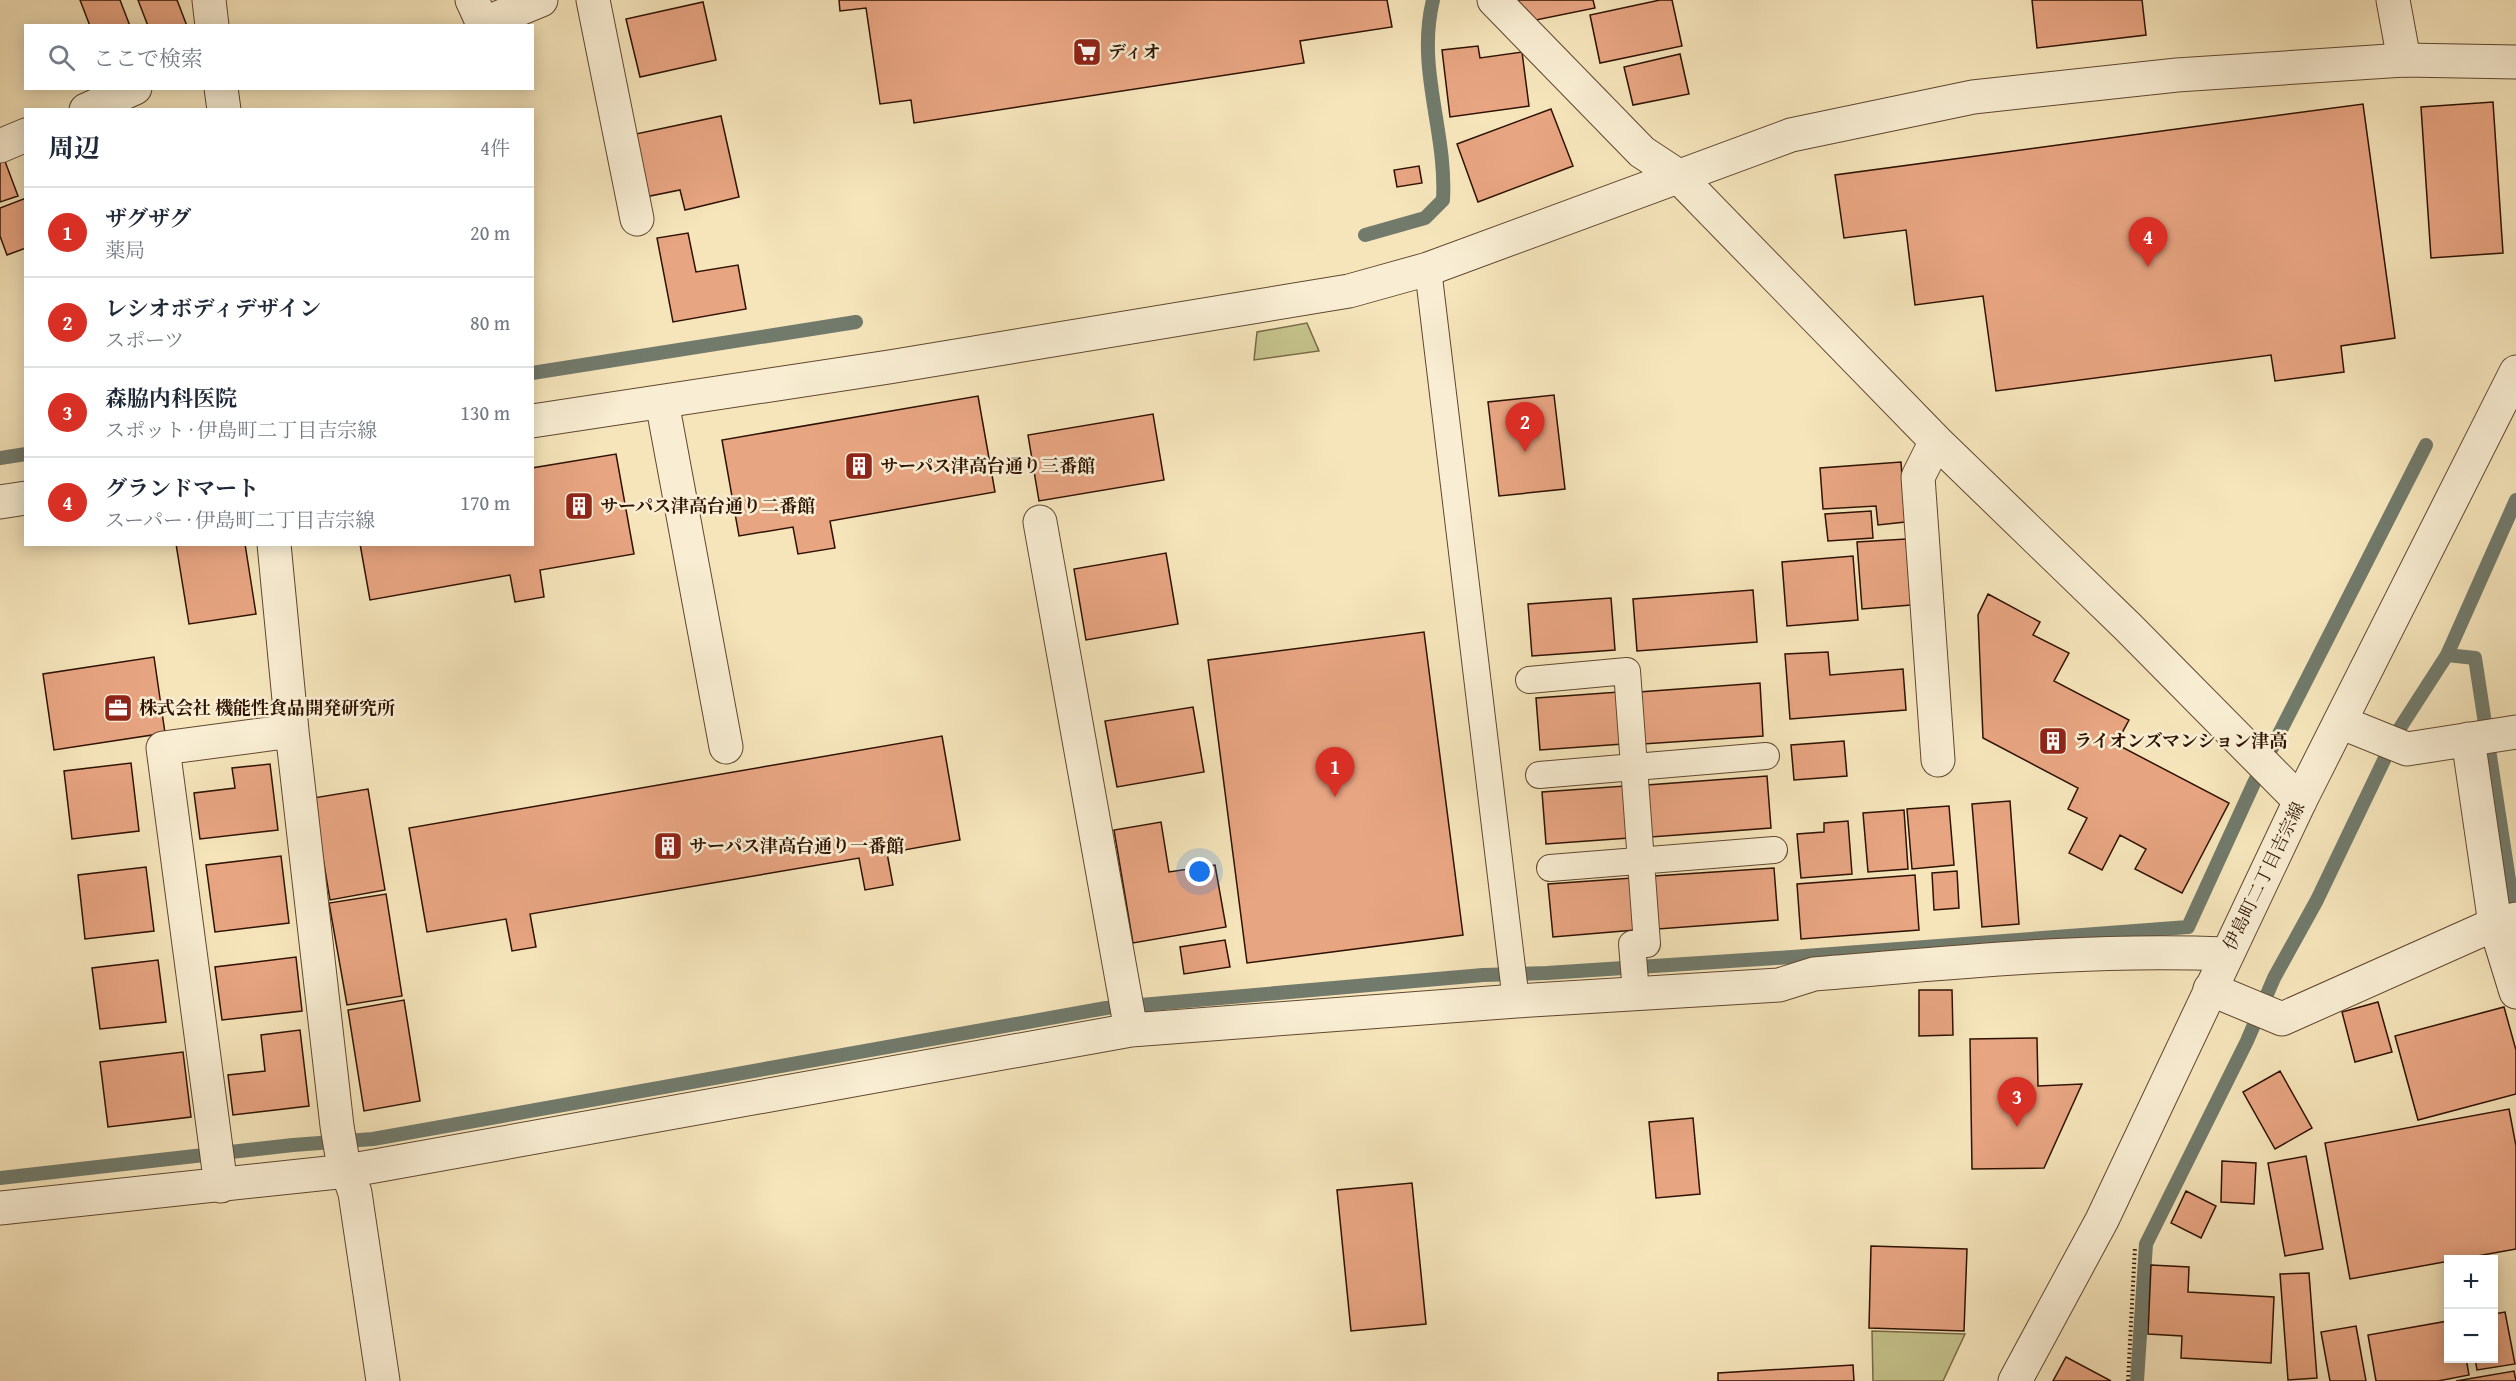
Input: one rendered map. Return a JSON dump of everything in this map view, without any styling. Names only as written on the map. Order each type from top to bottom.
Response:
[{"type":"street","points":[[208,0],[212,24]]},
{"type":"street","points":[[472,0],[483,24],[541,0]]},
{"type":"street","points":[[592,0],[637,219]]},
{"type":"street","points":[[1494,0],[1642,152],[1677,175],[1936,441],[2128,627],[2300,801]]},
{"type":"street","points":[[2392,0],[2404,60]]},
{"type":"street","points":[[534,421],[889,367],[1331,295],[1428,269],[1677,175],[1791,135],[1973,97],[2176,75],[2404,60],[2516,62]]},
{"type":"street","points":[[90,108],[131,90]]},
{"type":"street","points":[[221,90],[224,108]]},
{"type":"street","points":[[0,146],[24,136]]},
{"type":"street","name":"伊島町二丁目吉宗線","points":[[2015,1381],[2102,1220],[2300,801],[2516,372]]},
{"type":"street","points":[[662,402],[726,747]]},
{"type":"street","points":[[1936,441],[1918,477],[1938,760]]},
{"type":"street","points":[[0,502],[24,498]]},
{"type":"street","points":[[1041,522],[1128,1014]]},
{"type":"street","points":[[274,546],[292,731],[342,1151],[355,1193],[383,1381]]},
{"type":"street","points":[[2340,722],[2394,743],[2490,735],[2505,921],[2516,993]]},
{"type":"street","points":[[218,1164],[163,748],[292,731]]},
{"type":"street","points":[[2210,989],[2282,1019],[2505,921]]},
{"type":"street","points":[[0,1209],[218,1164],[342,1151],[1128,1014],[1635,976],[1779,985],[1814,974],[2053,955],[2175,952],[2226,954]]},
{"type":"lane","points":[[1428,269],[1513,984]]},
{"type":"lane","points":[[1529,680],[1627,671],[1647,944],[1632,944],[1635,976]]},
{"type":"lane","points":[[1539,775],[1766,756]]},
{"type":"lane","points":[[1550,868],[1774,850]]},
{"type":"path","points":[[2102,1220],[2135,1240],[2128,1381]]},
{"type":"shaded area","points":[[1307,323],[1319,351],[1254,360],[1257,332]]},
{"type":"shaded area","points":[[1872,1331],[1965,1334],[1943,1381],[1873,1381]]},
{"type":"building","points":[[80,0],[120,0],[129,24],[89,24]]},
{"type":"building","points":[[138,0],[177,0],[186,24],[147,24]]},
{"type":"building","name":"ディオ","points":[[839,0],[1387,0],[1392,27],[1300,41],[1304,63],[914,123],[911,100],[880,104],[866,8],[840,11]]},
{"type":"building","points":[[1517,0],[1593,0],[1595,8],[1536,20]]},
{"type":"building","points":[[1660,0],[1672,0],[1682,46],[1600,63],[1590,15]]},
{"type":"building","points":[[2032,0],[2142,0],[2146,35],[2037,48]]},
{"type":"building","points":[[703,2],[716,60],[640,77],[626,19]]},
{"type":"building","points":[[1478,46],[1480,58],[1522,52],[1529,106],[1450,117],[1442,50]]},
{"type":"building","points":[[1680,54],[1689,94],[1633,105],[1624,67]]},
{"type":"building","points":[[2493,102],[2503,253],[2431,258],[2421,107]]},
{"type":"building","points":[[2363,104],[2395,338],[2341,346],[2344,372],[2275,381],[2271,355],[1996,391],[1983,296],[1915,305],[1906,230],[1844,238],[1835,175]]},
{"type":"building","points":[[1551,109],[1573,166],[1478,202],[1457,144]]},
{"type":"building","points":[[721,116],[739,197],[685,210],[680,190],[645,197],[631,135]]},
{"type":"building","points":[[3,156],[18,196],[0,202],[0,158]]},
{"type":"building","points":[[1419,166],[1422,183],[1397,187],[1394,170]]},
{"type":"building","points":[[24,199],[24,249],[7,255],[0,236],[0,208]]},
{"type":"building","points":[[688,233],[696,272],[738,265],[746,309],[673,322],[657,238]]},
{"type":"building","points":[[1554,395],[1565,489],[1499,496],[1488,402]]},
{"type":"building","name":"サーパス津高台通り三番館","points":[[978,396],[995,492],[830,521],[835,548],[798,554],[793,527],[739,536],[722,440]]},
{"type":"building","points":[[1153,414],[1164,480],[1039,501],[1028,435]]},
{"type":"building","name":"サーパス津高台通り二番館","points":[[616,454],[634,554],[540,570],[544,597],[515,602],[510,575],[370,600],[360,546],[534,546],[534,468]]},
{"type":"building","points":[[1901,462],[1905,522],[1878,525],[1876,506],[1823,509],[1820,468]]},
{"type":"building","points":[[1871,511],[1873,538],[1828,541],[1825,514]]},
{"type":"building","points":[[1906,539],[1911,605],[1862,609],[1857,542]]},
{"type":"building","points":[[176,546],[245,546],[256,614],[189,624]]},
{"type":"building","points":[[1166,553],[1178,624],[1086,640],[1074,569]]},
{"type":"building","points":[[1853,556],[1858,620],[1787,626],[1782,562]]},
{"type":"building","points":[[1753,590],[1757,642],[1637,651],[1633,599]]},
{"type":"building","name":"ライオンズマンション津高","points":[[1988,594],[2040,622],[2033,635],[2069,653],[2054,681],[2129,720],[2116,744],[2229,803],[2182,893],[2135,869],[2146,849],[2120,835],[2102,870],[2069,853],[2087,818],[2068,809],[2078,788],[1983,738],[1978,615]]},
{"type":"building","points":[[1611,598],[1615,650],[1532,656],[1528,604]]},
{"type":"building","points":[[1424,632],[1463,935],[1247,963],[1208,660]]},
{"type":"building","points":[[1828,652],[1830,675],[1903,669],[1906,710],[1790,719],[1785,654]]},
{"type":"building","points":[[154,657],[165,733],[54,750],[43,674]]},
{"type":"building","points":[[1760,683],[1763,736],[1643,744],[1639,692]]},
{"type":"building","points":[[1619,692],[1623,744],[1540,750],[1536,698]]},
{"type":"building","points":[[1193,707],[1204,772],[1117,787],[1105,721]]},
{"type":"building","name":"サーパス津高台通り一番館","points":[[942,736],[960,840],[887,853],[893,885],[865,890],[859,858],[530,914],[536,947],[512,951],[506,919],[427,932],[409,828]]},
{"type":"building","points":[[1844,741],[1847,776],[1794,780],[1791,745]]},
{"type":"building","points":[[131,763],[139,831],[72,839],[64,771]]},
{"type":"building","points":[[270,764],[278,830],[200,839],[194,793],[235,788],[232,768]]},
{"type":"building","points":[[1767,776],[1771,828],[1651,837],[1647,785]]},
{"type":"building","points":[[1625,786],[1629,838],[1546,844],[1542,792]]},
{"type":"building","points":[[368,789],[385,890],[330,900],[313,798]]},
{"type":"building","points":[[2010,801],[2019,924],[1982,927],[1972,804]]},
{"type":"building","points":[[1949,806],[1954,865],[1912,869],[1907,809]]},
{"type":"building","points":[[1904,810],[1908,869],[1868,872],[1863,813]]},
{"type":"building","points":[[1848,821],[1852,874],[1801,878],[1797,834],[1824,832],[1824,823]]},
{"type":"building","points":[[1161,822],[1169,872],[1215,865],[1226,927],[1133,943],[1114,830]]},
{"type":"building","points":[[281,856],[289,923],[215,932],[206,865]]},
{"type":"building","points":[[146,867],[154,931],[85,939],[78,875]]},
{"type":"building","points":[[1774,868],[1778,920],[1658,929],[1654,876]]},
{"type":"building","points":[[1957,871],[1959,908],[1934,910],[1932,873]]},
{"type":"building","points":[[1915,875],[1919,930],[1801,939],[1797,884]]},
{"type":"building","points":[[1632,878],[1635,930],[1553,937],[1548,884]]},
{"type":"building","points":[[386,894],[402,996],[347,1005],[329,903]]},
{"type":"building","points":[[1225,940],[1230,967],[1184,974],[1180,947]]},
{"type":"building","points":[[296,957],[302,1011],[222,1020],[215,967]]},
{"type":"building","points":[[158,960],[166,1022],[100,1029],[92,968]]},
{"type":"building","points":[[1919,990],[1952,990],[1953,1035],[1919,1036]]},
{"type":"building","points":[[404,1000],[420,1101],[364,1111],[348,1010]]},
{"type":"building","points":[[2378,1002],[2392,1052],[2355,1062],[2342,1012]]},
{"type":"building","points":[[2504,1007],[2516,1050],[2516,1094],[2418,1120],[2395,1036]]},
{"type":"building","points":[[300,1030],[309,1106],[233,1115],[228,1075],[265,1071],[261,1035]]},
{"type":"building","points":[[2037,1038],[2038,1086],[2082,1084],[2044,1168],[1972,1169],[1970,1039]]},
{"type":"building","points":[[183,1052],[191,1117],[108,1127],[100,1062]]},
{"type":"building","points":[[2280,1071],[2312,1128],[2275,1149],[2243,1092]]},
{"type":"building","points":[[2509,1109],[2516,1146],[2516,1249],[2483,1255],[2444,1255],[2444,1262],[2350,1279],[2325,1143]]},
{"type":"building","points":[[1693,1118],[1700,1194],[1656,1198],[1649,1122]]},
{"type":"building","points":[[2306,1156],[2323,1249],[2285,1256],[2268,1163]]},
{"type":"building","points":[[2222,1161],[2256,1163],[2254,1204],[2221,1202]]},
{"type":"building","points":[[1412,1183],[1426,1324],[1351,1331],[1337,1190]]},
{"type":"building","points":[[2186,1191],[2216,1206],[2201,1238],[2171,1223]]},
{"type":"building","points":[[1871,1246],[1967,1249],[1964,1331],[1869,1328]]},
{"type":"building","points":[[2151,1265],[2189,1267],[2188,1292],[2274,1297],[2271,1363],[2181,1358],[2182,1336],[2148,1334]]},
{"type":"building","points":[[2309,1273],[2317,1378],[2288,1380],[2280,1274]]},
{"type":"building","points":[[2505,1312],[2515,1364],[2477,1370],[2476,1363],[2498,1363],[2498,1313]]},
{"type":"building","points":[[2444,1322],[2444,1363],[2467,1363],[2469,1375],[2438,1381],[2376,1381],[2368,1335]]},
{"type":"building","points":[[2356,1326],[2366,1381],[2330,1381],[2321,1332]]},
{"type":"building","points":[[2066,1357],[2111,1381],[2053,1381]]},
{"type":"building","points":[[1853,1365],[1854,1381],[1718,1381],[1718,1373]]},
{"type":"building","points":[[2514,1371],[2516,1381],[2456,1381]]},
{"type":"waterway","points":[[1365,235],[1425,218],[1443,200],[1441,149],[1428,51],[1433,0]]},
{"type":"waterway","points":[[534,373],[856,322]]},
{"type":"waterway","points":[[0,1178],[293,1145],[373,1139],[1106,1008],[1483,975],[1792,957],[2188,927],[2254,783],[2426,445]]},
{"type":"waterway","points":[[0,458],[24,454]]},
{"type":"waterway","points":[[2137,1381],[2146,1244],[2247,1041],[2274,978],[2317,900],[2398,731],[2447,655],[2516,500]]},
{"type":"waterway","points":[[2447,655],[2475,658],[2515,919]]},
{"type":"place","name":"ディオ","points":[[1087,52]]},
{"type":"place","name":"グランドマート","points":[[2148,267]]},
{"type":"place","name":"レシオボディデザイン","points":[[1525,452]]},
{"type":"place","name":"サーパス津高台通り三番館","points":[[859,466]]},
{"type":"place","name":"サーパス津高台通り二番館","points":[[579,506]]},
{"type":"place","name":"株式会社 機能性食品開発研究所","points":[[118,708]]},
{"type":"place","name":"ライオンズマンション津高","points":[[2053,741]]},
{"type":"place","name":"ザグザグ","points":[[1335,797]]},
{"type":"place","name":"サーパス津高台通り一番館","points":[[668,846]]},
{"type":"place","name":"森脇内科医院","points":[[2017,1127]]}]
